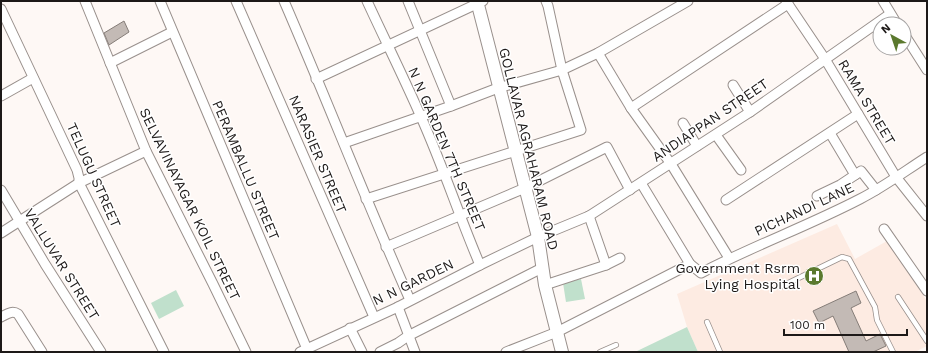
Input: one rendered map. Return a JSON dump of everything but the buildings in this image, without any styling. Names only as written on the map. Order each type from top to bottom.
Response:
[{"type":"street","name":"SELVAVINAYAGAR KOIL STREET","points":[[85,1],[146,151],[246,352]]},
{"type":"street","name":"PERAMBALLU STREET","points":[[160,1],[304,350]]},
{"type":"street","name":"NARASIER STREET","points":[[236,1],[374,317]]},
{"type":"street","points":[[286,1],[316,79],[344,143],[386,247],[410,300]]},
{"type":"street","name":"N N GARDEN 7TH STREET","points":[[367,1],[421,116],[480,265]]},
{"type":"street","points":[[408,1],[451,106]]},
{"type":"street","points":[[366,199],[581,130],[562,70],[546,1]]},
{"type":"street","points":[[344,143],[498,88],[562,70],[598,53],[688,1]]},
{"type":"street","points":[[883,1],[890,14]]},
{"type":"street","points":[[316,79],[479,2]]},
{"type":"street","name":"GOLLAVAR AGRAHARAM ROAD","points":[[479,2],[498,88],[538,237],[545,284],[562,352]]},
{"type":"street","points":[[631,108],[787,2]]},
{"type":"street","name":"RAMA STREET","points":[[787,2],[824,59],[896,177],[927,216]]},
{"type":"street","name":"TELUGU STREET","points":[[1,9],[77,170],[79,183],[164,352]]},
{"type":"street","name":"ANDIAPPAN STREET","points":[[538,237],[590,216],[716,135],[890,14]]},
{"type":"street","points":[[110,63],[172,32]]},
{"type":"street","points":[[912,47],[927,70]]},
{"type":"street","points":[[598,53],[631,108],[671,164],[729,258]]},
{"type":"street","points":[[1,96],[33,78]]},
{"type":"street","points":[[733,85],[750,112]]},
{"type":"street","points":[[726,200],[858,114]]},
{"type":"street","points":[[682,123],[697,146]]},
{"type":"street","points":[[830,133],[854,175]]},
{"type":"street","points":[[716,135],[741,170]]},
{"type":"street","points":[[386,247],[525,188],[608,147],[630,190]]},
{"type":"street","points":[[1,233],[79,183],[146,151]]},
{"type":"street","name":"PICHANDI LANE","points":[[690,264],[701,273],[729,258],[833,212],[876,190],[927,157]]},
{"type":"street","points":[[817,196],[840,185],[861,171],[876,190]]},
{"type":"street","points":[[506,352],[557,332],[690,264],[641,183]]},
{"type":"street","name":"VALLUVAR STREET","points":[[1,190],[19,222],[100,352]]},
{"type":"street","points":[[590,216],[606,265]]},
{"type":"street","points":[[884,229],[927,291]]},
{"type":"street","name":"N N GARDEN","points":[[304,350],[398,307],[538,237]]},
{"type":"street","points":[[545,284],[606,265],[620,258]]},
{"type":"street","points":[[380,352],[408,336],[542,268]]},
{"type":"street","points":[[398,307],[415,352]]},
{"type":"street","points":[[1,317],[11,312],[18,314],[42,352]]},
{"type":"street","points":[[350,328],[362,352]]},
{"type":"lane","points":[[780,287],[842,257],[849,259],[875,307],[877,320],[893,352]]},
{"type":"lane","points":[[898,297],[927,341]]},
{"type":"lane","points":[[707,322],[720,352]]},
{"type":"lane","points":[[600,352],[616,345]]},
{"type":"shaded area","name":"Government Rsrm Lying Hospital","points":[[837,224],[855,259],[887,241],[927,301],[927,346],[915,352],[698,352],[687,327],[677,294]]},
{"type":"green space","points":[[581,279],[585,299],[566,302],[563,283]]},
{"type":"green space","points":[[176,290],[184,306],[159,319],[151,303]]},
{"type":"green space","points":[[687,327],[698,352],[635,352]]},
{"type":"place","name":"Government Rsrm Lying Hospital","points":[[814,276]]}]
